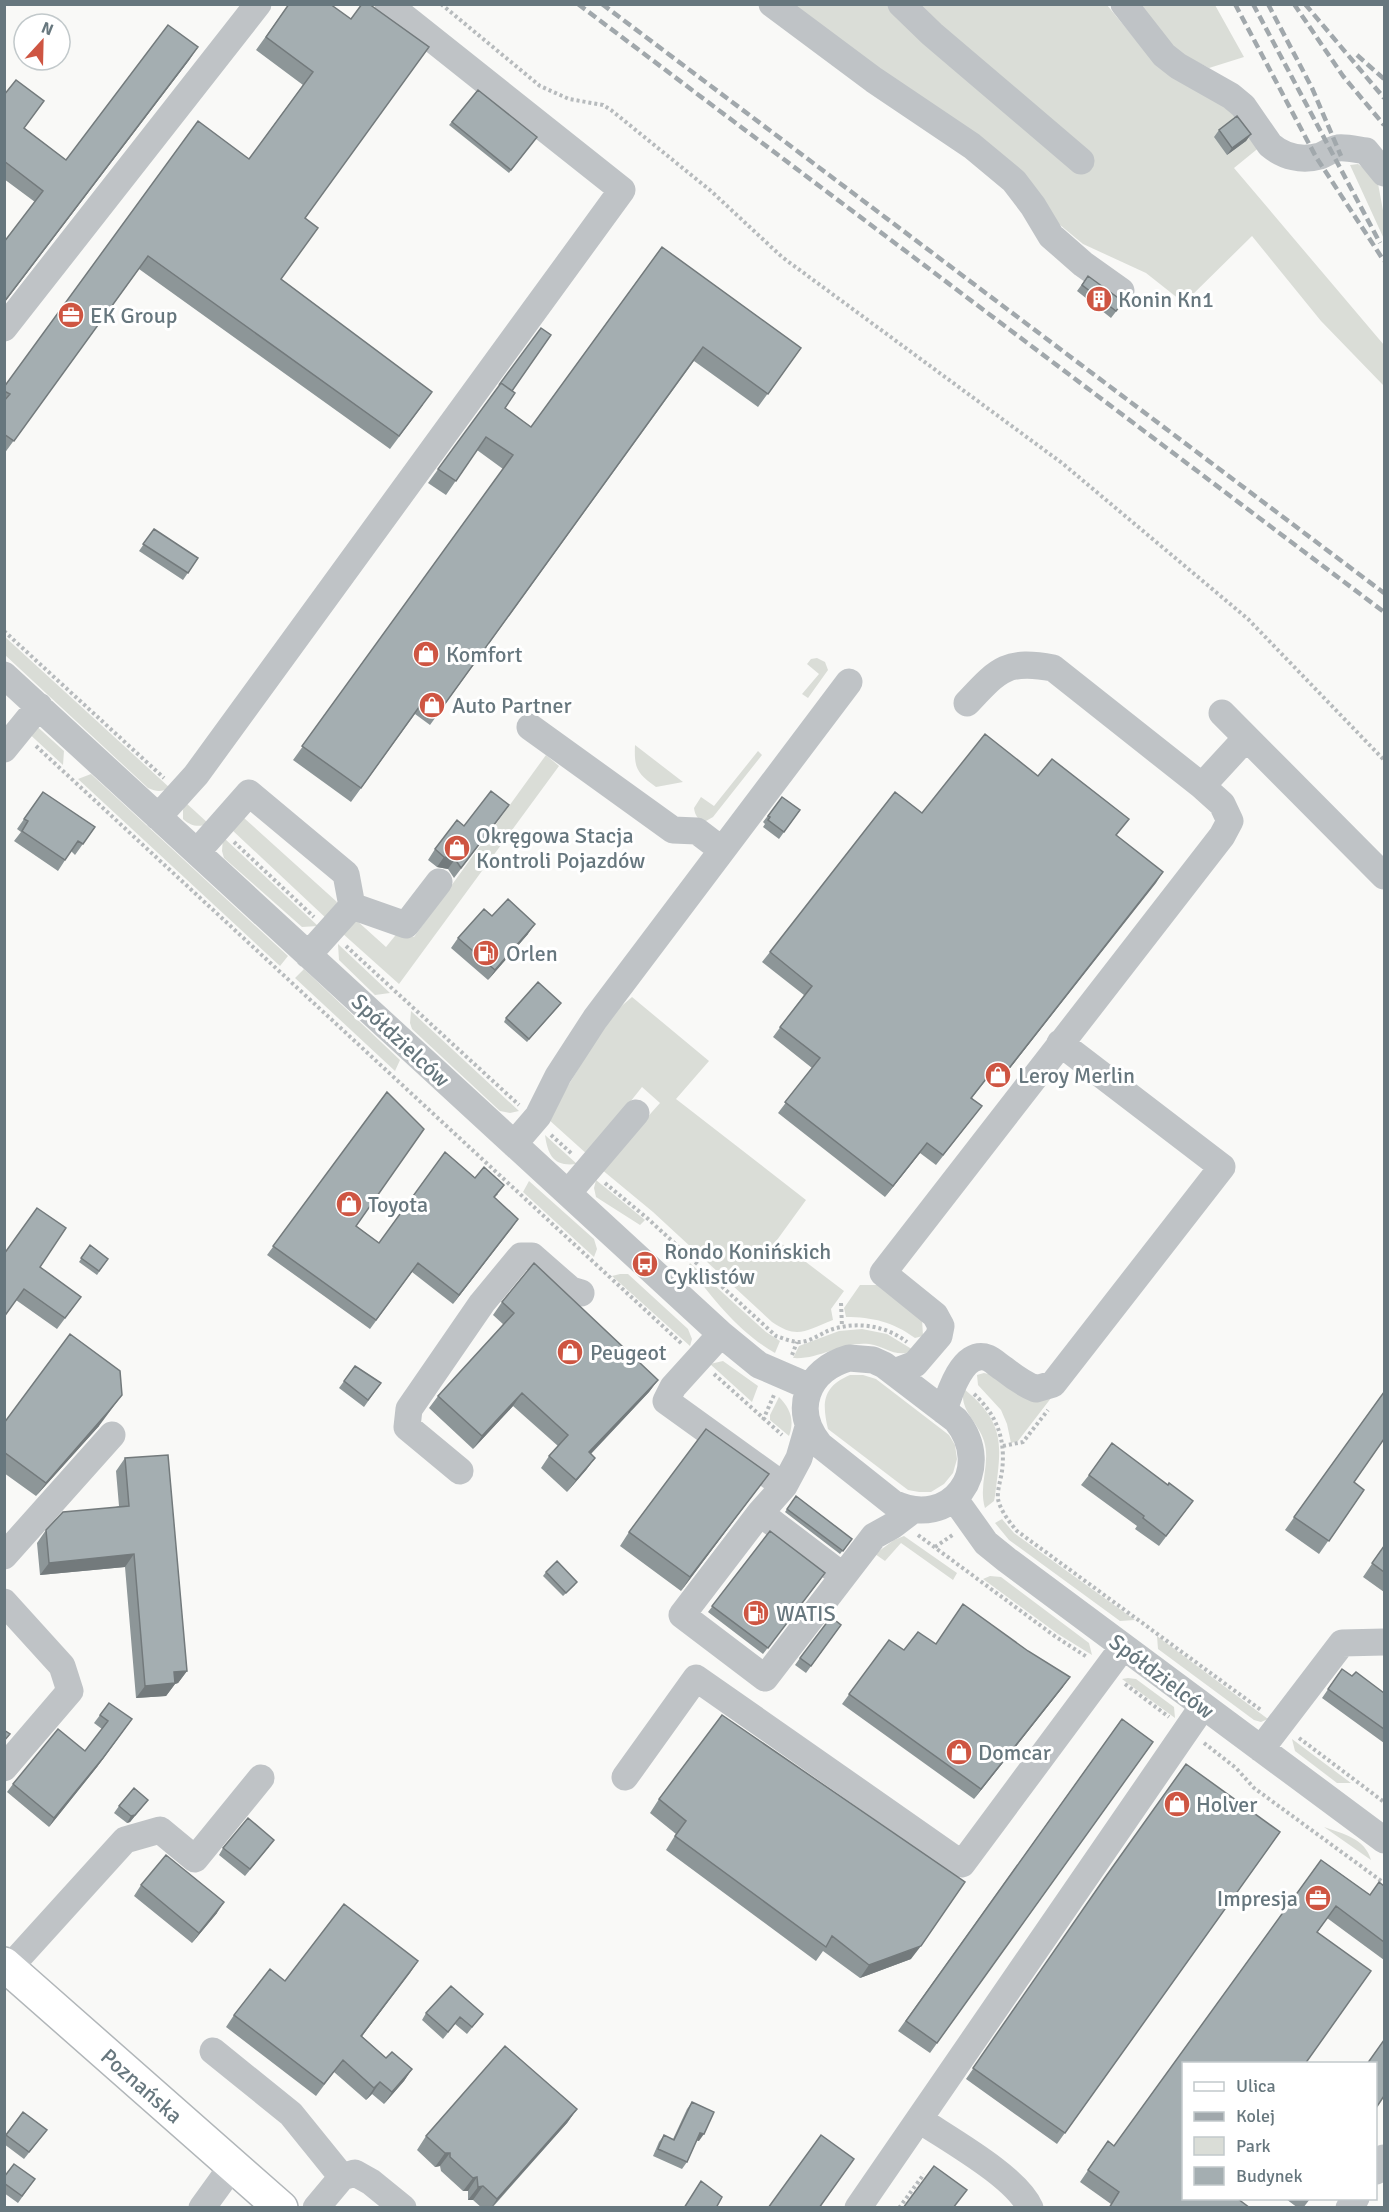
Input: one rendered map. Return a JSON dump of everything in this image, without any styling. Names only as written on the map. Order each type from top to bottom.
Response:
[{"type":"main road","name":"Poznańska","points":[[7,1966],[281,2208]]},
{"type":"street","points":[[4,328],[258,4]]},
{"type":"street","points":[[158,817],[196,775],[622,189],[388,4]]},
{"type":"street","points":[[772,4],[874,80],[972,146],[1014,181],[1033,206],[1051,236],[1083,264],[1121,291]]},
{"type":"street","points":[[900,4],[1081,161]]},
{"type":"street","points":[[1124,4],[1164,55],[1178,66],[1231,96],[1243,106],[1276,150],[1300,158],[1316,157],[1338,148],[1375,155],[1384,173]]},
{"type":"street","points":[[894,1372],[915,1364],[939,1336],[941,1326],[935,1316],[883,1273],[1222,836],[1230,821],[1222,804],[1202,786],[1053,668],[1032,664],[1007,666],[967,703]]},
{"type":"street","name":"Spółdzielców","points":[[4,675],[721,1334],[759,1365],[810,1388]]},
{"type":"street","points":[[514,1144],[535,1120],[558,1076],[595,1019],[849,682]]},
{"type":"street","points":[[4,749],[39,706]]},
{"type":"street","points":[[1222,712],[1384,876]]},
{"type":"street","points":[[530,727],[673,830],[697,831],[722,850]]},
{"type":"street","points":[[1202,786],[1246,738]]},
{"type":"street","points":[[197,852],[249,793],[346,874],[352,906]]},
{"type":"street","points":[[352,906],[406,925],[439,882]]},
{"type":"street","points":[[308,955],[352,906]]},
{"type":"street","points":[[944,1411],[949,1392],[956,1380],[969,1361],[979,1357],[988,1358],[1024,1384],[1036,1389],[1053,1384],[1222,1167],[1060,1043]]},
{"type":"street","points":[[568,1193],[636,1113]]},
{"type":"street","points":[[460,1471],[407,1427],[409,1409],[482,1303],[521,1256],[532,1256],[571,1290],[580,1293]]},
{"type":"street","points":[[721,1334],[673,1387],[666,1401],[784,1486]]},
{"type":"street","points":[[808,1427],[820,1445],[847,1467],[893,1503],[913,1510],[935,1508],[954,1498],[969,1478],[972,1453],[964,1430],[956,1420],[894,1372],[873,1360],[849,1358],[827,1367],[818,1375],[810,1388],[805,1406],[808,1427],[799,1458],[784,1486],[760,1513],[682,1616],[765,1678],[874,1536],[913,1510]]},
{"type":"street","points":[[4,1556],[112,1435]]},
{"type":"street","name":"Spółdzielców","points":[[954,1498],[987,1543],[1123,1647],[1384,1840]]},
{"type":"street","points":[[760,1513],[843,1576]]},
{"type":"street","points":[[4,1602],[62,1666],[70,1691],[4,1768]]},
{"type":"street","points":[[1261,1749],[1342,1643],[1384,1642]]},
{"type":"street","points":[[626,1777],[696,1678],[962,1864],[1123,1647]]},
{"type":"street","points":[[858,2208],[1203,1706]]},
{"type":"street","points":[[7,1966],[125,1840],[160,1830],[195,1859],[261,1779]]},
{"type":"street","points":[[213,2051],[291,2114],[342,2177]]},
{"type":"street","points":[[920,2120],[998,2173],[1026,2198],[1030,2208]]},
{"type":"street","points":[[202,2208],[233,2165]]},
{"type":"street","points":[[316,2208],[342,2177],[355,2173],[371,2182],[403,2208]]},
{"type":"path","points":[[441,4],[540,86],[568,99],[603,105],[625,120],[711,191],[782,257],[1062,463],[1248,619],[1384,760]]},
{"type":"path","points":[[4,631],[180,793]]},
{"type":"path","points":[[218,828],[535,1120],[776,1336],[797,1342],[806,1341],[842,1327],[855,1325],[881,1329],[900,1337],[923,1355]]},
{"type":"path","points":[[841,1303],[842,1327]]},
{"type":"path","points":[[956,1380],[975,1395],[991,1413],[998,1426],[1003,1446],[998,1498],[1017,1531],[1384,1802]]},
{"type":"path","points":[[1003,1446],[1023,1442]]},
{"type":"path","points":[[899,2208],[924,2174]]},
{"type":"green space","points":[[758,5],[1107,5],[1154,62],[1228,106],[1261,146],[1234,168],[1384,345],[1384,386],[1321,321],[1252,236],[1184,303],[1146,273],[1083,244],[995,171],[896,104]]},
{"type":"green space","points":[[1137,5],[1215,5],[1244,57],[1209,68],[1171,49]]},
{"type":"green space","points":[[1358,164],[1377,178],[1384,216],[1384,239],[1350,165]]},
{"type":"green space","points":[[4,636],[170,788],[159,791],[148,788],[5,655]]},
{"type":"green space","points":[[817,658],[825,662],[828,670],[808,698],[802,694],[819,674],[807,664],[811,659]]},
{"type":"green space","points":[[31,721],[64,751],[63,765],[24,729]]},
{"type":"green space","points":[[635,745],[683,782],[656,787],[638,770]]},
{"type":"green space","points":[[758,751],[762,755],[713,817],[706,821],[699,819],[694,808],[701,797],[714,806]]},
{"type":"green space","points":[[546,755],[559,766],[399,984],[342,933],[355,919],[386,947],[399,931],[414,937]]},
{"type":"green space","points":[[91,774],[288,956],[280,966],[78,779]]},
{"type":"green space","points":[[185,802],[209,824],[195,826],[183,819]]},
{"type":"green space","points":[[244,818],[337,902],[328,920],[231,829]]},
{"type":"green space","points":[[223,837],[318,926],[302,927],[224,858]]},
{"type":"green space","points":[[338,944],[390,993],[375,995],[339,960]]},
{"type":"green space","points":[[304,969],[400,1060],[395,1071],[295,978]]},
{"type":"green space","points":[[632,997],[709,1061],[676,1099],[806,1200],[777,1240],[844,1291],[831,1309],[833,1320],[802,1332],[789,1331],[772,1322],[653,1212],[601,1169],[660,1103],[642,1087],[588,1155],[548,1119],[610,1016]]},
{"type":"green space","points":[[411,1011],[519,1111],[510,1113],[500,1111],[412,1029]]},
{"type":"green space","points":[[545,1135],[577,1164],[558,1162],[550,1154]]},
{"type":"green space","points":[[596,1180],[645,1220],[640,1225],[596,1197],[594,1188]]},
{"type":"green space","points":[[529,1181],[594,1239],[597,1249],[594,1257],[523,1192]]},
{"type":"green space","points":[[690,1263],[766,1332],[780,1341],[775,1353],[749,1335],[727,1314],[688,1267]]},
{"type":"green space","points":[[628,1274],[688,1329],[692,1339],[690,1346],[612,1276]]},
{"type":"green space","points":[[860,1285],[878,1285],[922,1319],[923,1336],[915,1338],[899,1328],[882,1322],[846,1317],[844,1308]]},
{"type":"green space","points":[[862,1329],[887,1334],[915,1351],[896,1353],[876,1345],[859,1344],[803,1358],[793,1358],[799,1346],[839,1331]]},
{"type":"green space","points":[[723,1361],[758,1386],[752,1402],[710,1364]]},
{"type":"green space","points":[[984,1373],[1058,1389],[1018,1441],[1011,1443],[1001,1410],[978,1385],[977,1375]]},
{"type":"green space","points":[[850,1375],[863,1375],[876,1379],[949,1435],[955,1445],[957,1459],[953,1473],[944,1484],[931,1492],[908,1490],[828,1429],[825,1411],[826,1397],[834,1385]]},
{"type":"green space","points":[[964,1389],[988,1414],[998,1437],[999,1464],[995,1496],[994,1501],[985,1508],[983,1491],[986,1450],[981,1434],[966,1409]]},
{"type":"green space","points":[[779,1397],[786,1405],[790,1415],[792,1425],[789,1436],[770,1420],[770,1415]]},
{"type":"green space","points":[[1002,1519],[1014,1533],[1135,1620],[1120,1621],[1009,1540],[995,1523]]},
{"type":"green space","points":[[904,1536],[957,1573],[953,1580],[901,1543],[885,1561],[875,1554],[894,1540]]},
{"type":"green space","points":[[990,1576],[1001,1577],[1089,1643],[1092,1655],[1058,1634],[983,1579]]},
{"type":"green space","points":[[1157,1636],[1268,1719],[1261,1722],[1254,1720],[1158,1649]]},
{"type":"green space","points":[[1122,1679],[1136,1679],[1174,1707],[1175,1718]]},
{"type":"green space","points":[[1292,1739],[1351,1783],[1337,1783],[1295,1751]]},
{"type":"green space","points":[[1324,1827],[1359,1842],[1371,1860]]},
{"type":"building","points":[[289,4],[330,4],[351,19],[362,4],[369,4],[429,47],[305,218],[318,228],[281,279],[432,392],[399,436],[148,256],[14,441],[4,434],[4,401],[10,394],[4,391],[4,387],[198,121],[249,159],[313,72],[266,37]]},
{"type":"building","points":[[168,25],[198,47],[4,302],[4,242],[43,191],[4,161],[4,95],[16,80],[44,101],[24,128],[66,160]]},
{"type":"building","points":[[478,90],[537,137],[511,170],[452,122]]},
{"type":"building","points":[[1237,116],[1251,134],[1232,148],[1219,130]]},
{"type":"building","points":[[662,247],[801,348],[768,394],[703,347],[439,712],[424,700],[361,788],[302,746],[513,455],[486,437],[456,481],[438,469],[501,383],[515,393],[505,408],[531,427]]},
{"type":"building","points":[[1088,276],[1117,297],[1125,300],[1116,311],[1082,285]]},
{"type":"building","points":[[541,328],[551,335],[512,391],[501,383],[499,385]]},
{"type":"building","points":[[154,529],[198,558],[188,573],[143,544]]},
{"type":"building","points":[[985,734],[1038,776],[1052,759],[1129,819],[1116,835],[1163,872],[1006,1072],[997,1065],[971,1098],[982,1106],[943,1155],[927,1143],[893,1186],[785,1102],[820,1058],[780,1027],[812,986],[770,952],[895,792],[922,813]]},
{"type":"building","name":"Okręgowa Stacja Kontroli Pojazdów","points":[[491,791],[509,805],[461,868],[455,859],[444,857],[435,849],[457,820],[464,826]]},
{"type":"building","points":[[43,792],[95,827],[83,844],[78,841],[65,860],[22,831],[28,821],[24,819]]},
{"type":"building","points":[[782,797],[800,810],[784,832],[768,820],[770,817],[768,816]]},
{"type":"building","points":[[508,899],[535,924],[495,970],[458,938],[484,909],[492,916]]},
{"type":"building","points":[[538,982],[561,1003],[529,1039],[506,1018]]},
{"type":"building","points":[[387,1092],[424,1129],[356,1226],[379,1243],[445,1152],[475,1178],[484,1167],[504,1185],[494,1197],[518,1219],[459,1295],[418,1263],[376,1320],[273,1246]]},
{"type":"building","points":[[37,1208],[66,1228],[40,1267],[81,1297],[65,1318],[24,1289],[4,1317],[4,1254]]},
{"type":"building","points":[[90,1245],[108,1259],[99,1271],[81,1258]]},
{"type":"building","points":[[534,1263],[658,1380],[589,1452],[595,1458],[576,1480],[549,1456],[568,1435],[522,1393],[482,1436],[438,1396],[514,1313],[502,1302]]},
{"type":"building","points":[[70,1334],[120,1371],[122,1395],[46,1483],[4,1452],[4,1423]]},
{"type":"building","points":[[355,1366],[381,1383],[368,1400],[344,1381]]},
{"type":"building","points":[[1384,1392],[1384,1439],[1354,1482],[1364,1490],[1329,1541],[1294,1517]]},
{"type":"building","points":[[706,1429],[769,1474],[690,1577],[629,1532]]},
{"type":"building","points":[[1112,1443],[1193,1501],[1166,1536],[1143,1518],[1144,1516],[1089,1475]]},
{"type":"building","points":[[168,1455],[187,1671],[174,1672],[175,1683],[145,1686],[134,1554],[49,1563],[46,1530],[63,1512],[129,1506],[125,1458]]},
{"type":"building","points":[[796,1496],[852,1539],[843,1551],[787,1509]]},
{"type":"building","points":[[770,1531],[825,1573],[768,1648],[712,1606]]},
{"type":"building","points":[[1384,1546],[1384,1572],[1372,1563]]},
{"type":"building","points":[[557,1561],[577,1582],[566,1593],[546,1572]]},
{"type":"building","name":"Domcar","points":[[963,1604],[1028,1651],[1070,1677],[981,1789],[849,1694],[889,1640],[904,1650],[918,1632],[936,1644]]},
{"type":"building","points":[[831,1617],[841,1625],[811,1666],[800,1658]]},
{"type":"building","points":[[1342,1669],[1352,1676],[1356,1672],[1384,1693],[1384,1729],[1328,1689]]},
{"type":"building","points":[[109,1703],[132,1719],[54,1818],[13,1784],[58,1729],[85,1751],[108,1721],[100,1715]]},
{"type":"building","points":[[722,1715],[965,1882],[921,1946],[869,1965],[832,1936],[826,1947],[675,1836],[686,1821],[659,1799]]},
{"type":"building","points":[[1122,1719],[1153,1742],[937,2043],[906,2021]]},
{"type":"building","points":[[4,1730],[10,1734],[4,1741]]},
{"type":"building","points":[[1186,1764],[1280,1832],[1065,2133],[973,2068]]},
{"type":"building","points":[[134,1788],[148,1800],[135,1815],[131,1816],[119,1806]]},
{"type":"building","points":[[248,1818],[274,1840],[250,1869],[223,1848]]},
{"type":"building","points":[[166,1855],[224,1902],[199,1933],[141,1885]]},
{"type":"building","points":[[1321,1860],[1370,1895],[1379,1882],[1384,1886],[1384,1942],[1336,1906],[1317,1932],[1371,1971],[1306,2062],[1182,2062],[1182,2200],[1239,2200],[1250,2208],[1109,2208],[1119,2192],[1088,2170],[1108,2141],[1114,2146]]},
{"type":"building","points":[[344,1904],[418,1961],[361,2036],[386,2058],[392,2052],[412,2069],[392,2092],[380,2082],[374,2088],[343,2060],[324,2084],[234,2015],[270,1969],[285,1981]]},
{"type":"building","points":[[451,1986],[483,2014],[472,2027],[460,2017],[448,2032],[426,2013]]},
{"type":"building","points":[[1384,2040],[1384,2096],[1377,2106],[1377,2062],[1368,2062]]},
{"type":"building","points":[[505,2046],[577,2109],[497,2199],[483,2186],[478,2187],[477,2177],[473,2178],[450,2157],[450,2153],[445,2153],[426,2136]]},
{"type":"building","points":[[692,2102],[714,2112],[704,2134],[700,2133],[687,2162],[658,2149],[664,2135],[674,2140]]},
{"type":"building","points":[[23,2112],[47,2130],[29,2152],[6,2135]]},
{"type":"building","points":[[821,2135],[854,2159],[819,2208],[768,2208]]},
{"type":"building","points":[[14,2164],[35,2179],[22,2196],[4,2183],[4,2177]]},
{"type":"building","points":[[934,2166],[967,2190],[953,2208],[903,2208]]},
{"type":"building","points":[[701,2181],[722,2197],[716,2208],[684,2208]]},
{"type":"railway","points":[[578,4],[1384,612]]},
{"type":"railway","points":[[602,4],[1384,593]]},
{"type":"railway","points":[[1235,4],[1316,157],[1384,261]]},
{"type":"railway","points":[[1253,4],[1380,243]]},
{"type":"railway","points":[[1268,4],[1312,88],[1341,156]]},
{"type":"railway","points":[[1294,4],[1343,76],[1384,125]]},
{"type":"railway","points":[[1305,4],[1384,98]]},
{"type":"railway","points":[[1357,55],[1384,79]]},
{"type":"place","name":"Konin Kn1","points":[[1099,299]]},
{"type":"place","name":"EK Group","points":[[71,315]]},
{"type":"place","name":"Komfort","points":[[426,654]]},
{"type":"place","name":"Auto Partner","points":[[432,705]]},
{"type":"place","name":"Okręgowa Stacja Kontroli Pojazdów","points":[[457,848]]},
{"type":"place","name":"Orlen","points":[[486,953]]},
{"type":"place","name":"Leroy Merlin","points":[[998,1075]]},
{"type":"place","name":"Toyota","points":[[349,1204]]},
{"type":"place","name":"Rondo Konińskich Cyklistów","points":[[645,1264]]},
{"type":"place","name":"Peugeot","points":[[570,1352]]},
{"type":"place","name":"WATIS","points":[[756,1613]]},
{"type":"place","name":"Domcar","points":[[959,1752]]},
{"type":"place","name":"Holver","points":[[1177,1804]]},
{"type":"place","name":"Impresja","points":[[1318,1898]]}]
